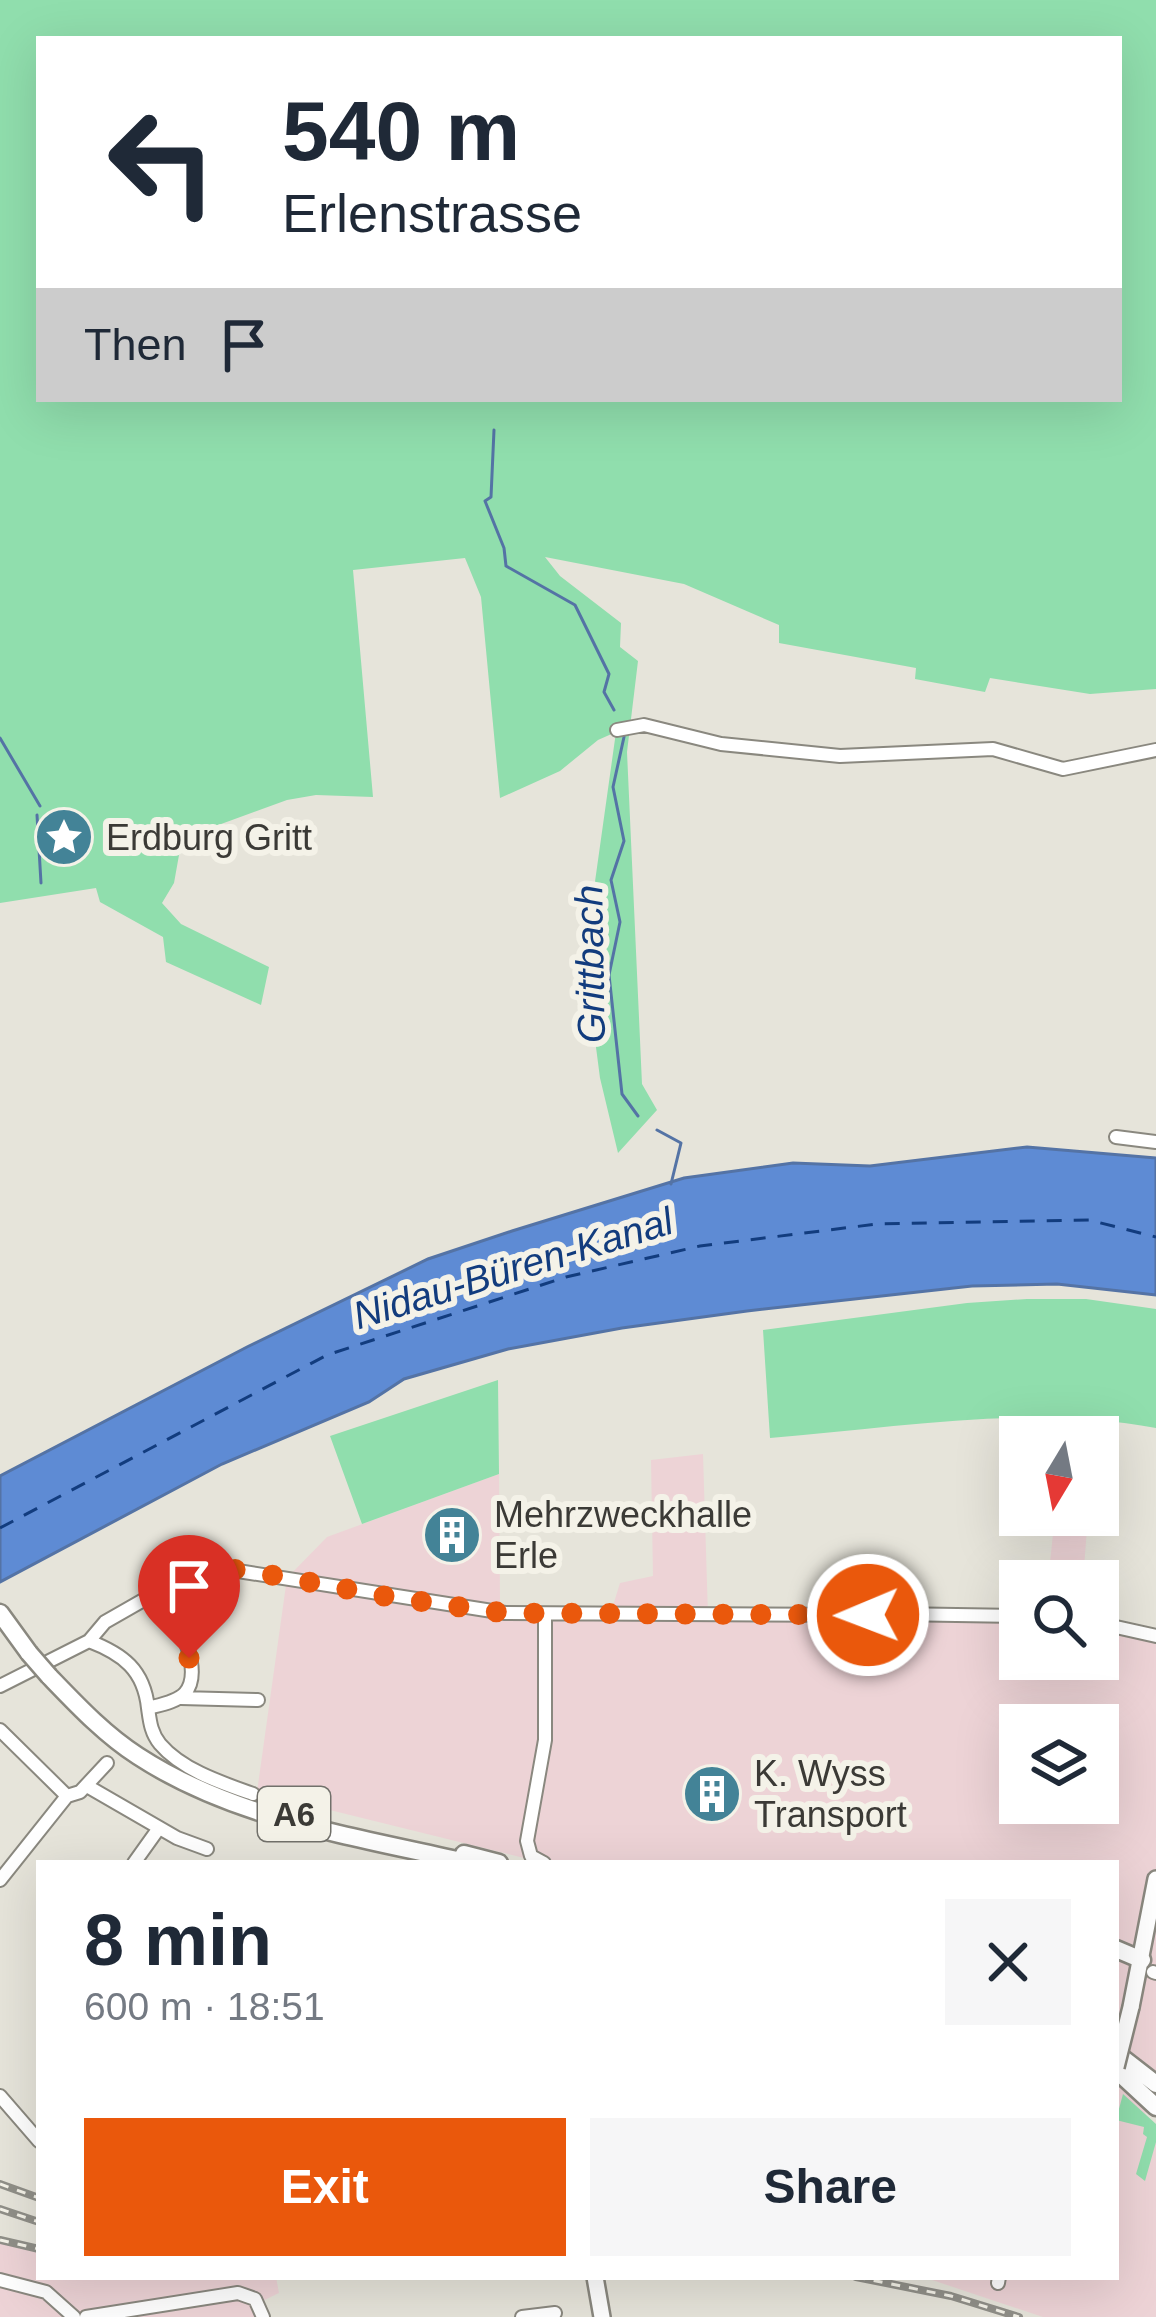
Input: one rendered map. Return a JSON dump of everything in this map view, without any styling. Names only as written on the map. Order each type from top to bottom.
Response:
[{"type":"highway","name":"A6","points":[[2,1616],[49,1676],[103,1728],[157,1768],[229,1802],[458,1860]]},
{"type":"highway","name":"A6","points":[[103,1728],[184,1775],[260,1805],[487,1860]]},
{"type":"highway","points":[[1119,1951],[1148,1969]]},
{"type":"highway","points":[[1119,1961],[1148,1969]]},
{"type":"highway","points":[[1119,2057],[1148,2089],[1156,2107]]},
{"type":"highway","points":[[1119,2070],[1148,2089]]},
{"type":"highway","points":[[1119,2081],[1148,2089]]},
{"type":"main road","points":[[1119,2059],[1148,1969],[1156,1879]]},
{"type":"main road","points":[[596,2280],[602,2317]]},
{"type":"street","points":[[625,727],[721,744],[839,756],[993,749],[1063,769],[1156,750]]},
{"type":"street","points":[[1116,1137],[1156,1142]]},
{"type":"street","points":[[0,1686],[89,1642],[105,1622],[161,1591],[200,1572],[233,1569],[463,1609],[545,1615],[868,1615],[873,1603],[881,1600],[892,1606],[895,1615],[999,1616]]},
{"type":"street","points":[[161,1591],[189,1658],[189,1687],[179,1698]]},
{"type":"street","points":[[537,1860],[527,1841],[545,1739],[545,1615]]},
{"type":"street","points":[[1119,1628],[1156,1636]]},
{"type":"street","points":[[89,1642],[128,1661],[143,1683],[153,1733],[165,1749],[210,1778],[253,1794]]},
{"type":"street","points":[[148,1708],[179,1698],[258,1700]]},
{"type":"street","points":[[0,1730],[67,1796]]},
{"type":"street","points":[[0,1880],[67,1796],[87,1786],[107,1763]]},
{"type":"street","points":[[87,1786],[207,1850]]},
{"type":"street","points":[[136,1860],[159,1828]]},
{"type":"street","points":[[0,2096],[36,2137]]},
{"type":"street","points":[[0,2280],[46,2292],[74,2317]]},
{"type":"street","points":[[86,2317],[238,2293],[256,2299],[263,2317]]},
{"type":"street","points":[[522,2317],[555,2313]]},
{"type":"shaded area","points":[[703,1454],[708,1616],[999,1616],[999,1680],[1119,1680],[1119,1628],[1156,1636],[1156,2080],[1145,2114],[1156,2125],[1156,2317],[1043,2317],[932,2280],[1119,2280],[1119,1860],[532,1860],[257,1792],[287,1578],[327,1537],[499,1474],[500,1603],[506,1613],[612,1609],[620,1583],[653,1576],[651,1460]]},
{"type":"shaded area","points":[[1053,1536],[1086,1536],[1085,1560],[1050,1560]]},
{"type":"shaded area","points":[[0,2243],[36,2252],[36,2280],[277,2280],[279,2293],[254,2305],[257,2317],[0,2317]]},
{"type":"green space","points":[[0,0],[1156,0],[1156,689],[1090,694],[990,678],[985,692],[915,679],[916,668],[779,643],[779,625],[684,584],[545,557],[560,576],[621,623],[620,647],[638,661],[627,752],[642,1084],[657,1110],[618,1153],[600,1078],[590,1001],[592,903],[616,732],[598,740],[560,771],[500,798],[481,597],[465,558],[353,570],[373,797],[316,795],[287,800],[202,831],[179,855],[174,883],[162,903],[181,924],[269,967],[261,1005],[166,962],[163,937],[100,902],[96,888],[0,903]]},
{"type":"green space","points":[[1086,1299],[1156,1309],[1156,1428],[1119,1423],[1119,1416],[999,1416],[770,1438],[763,1330],[967,1303]]},
{"type":"green space","points":[[498,1380],[499,1474],[362,1524],[330,1436]]},
{"type":"green space","points":[[1123,2094],[1156,2124],[1145,2181],[1136,2174],[1147,2137],[1144,2127],[1119,2121]]},
{"type":"water","name":"Nidau-Büren-Kanal","points":[[1027,1147],[1156,1158],[1156,1295],[1057,1284],[972,1286],[747,1311],[508,1349],[404,1379],[369,1402],[222,1464],[0,1582],[0,1476],[428,1259],[684,1178],[793,1163],[870,1166]]},
{"type":"waterway","name":"Grittbach","points":[[494,430],[491,497],[485,501],[504,548],[506,566],[575,605],[609,674],[604,692],[614,710]]},
{"type":"waterway","name":"Grittbach","points":[[624,737],[613,787],[624,841],[611,880],[620,922],[609,975],[622,1094],[638,1116]]},
{"type":"waterway","points":[[0,738],[40,806]]},
{"type":"waterway","points":[[37,815],[41,883]]},
{"type":"waterway","name":"Nidau-Büren-Kanal","points":[[657,1130],[681,1143],[671,1184]]},
{"type":"ferry route","points":[[0,1528],[327,1355],[566,1277],[700,1246],[877,1224],[1089,1220],[1156,1237]]},
{"type":"railway","points":[[0,2184],[36,2197]]},
{"type":"railway","points":[[0,2209],[36,2221]]},
{"type":"railway","points":[[0,2240],[36,2248]]},
{"type":"railway","points":[[871,2280],[951,2296],[1019,2317]]},
{"type":"place","name":"Erdburg Gritt","points":[[64,837]]},
{"type":"place","name":"Mehrzweckhalle Erle","points":[[452,1535]]},
{"type":"place","name":"K. Wyss Transport","points":[[712,1794]]},
{"type":"route","points":[[189,1658],[161,1591],[219,1568],[463,1609],[526,1614],[868,1615]]}]
